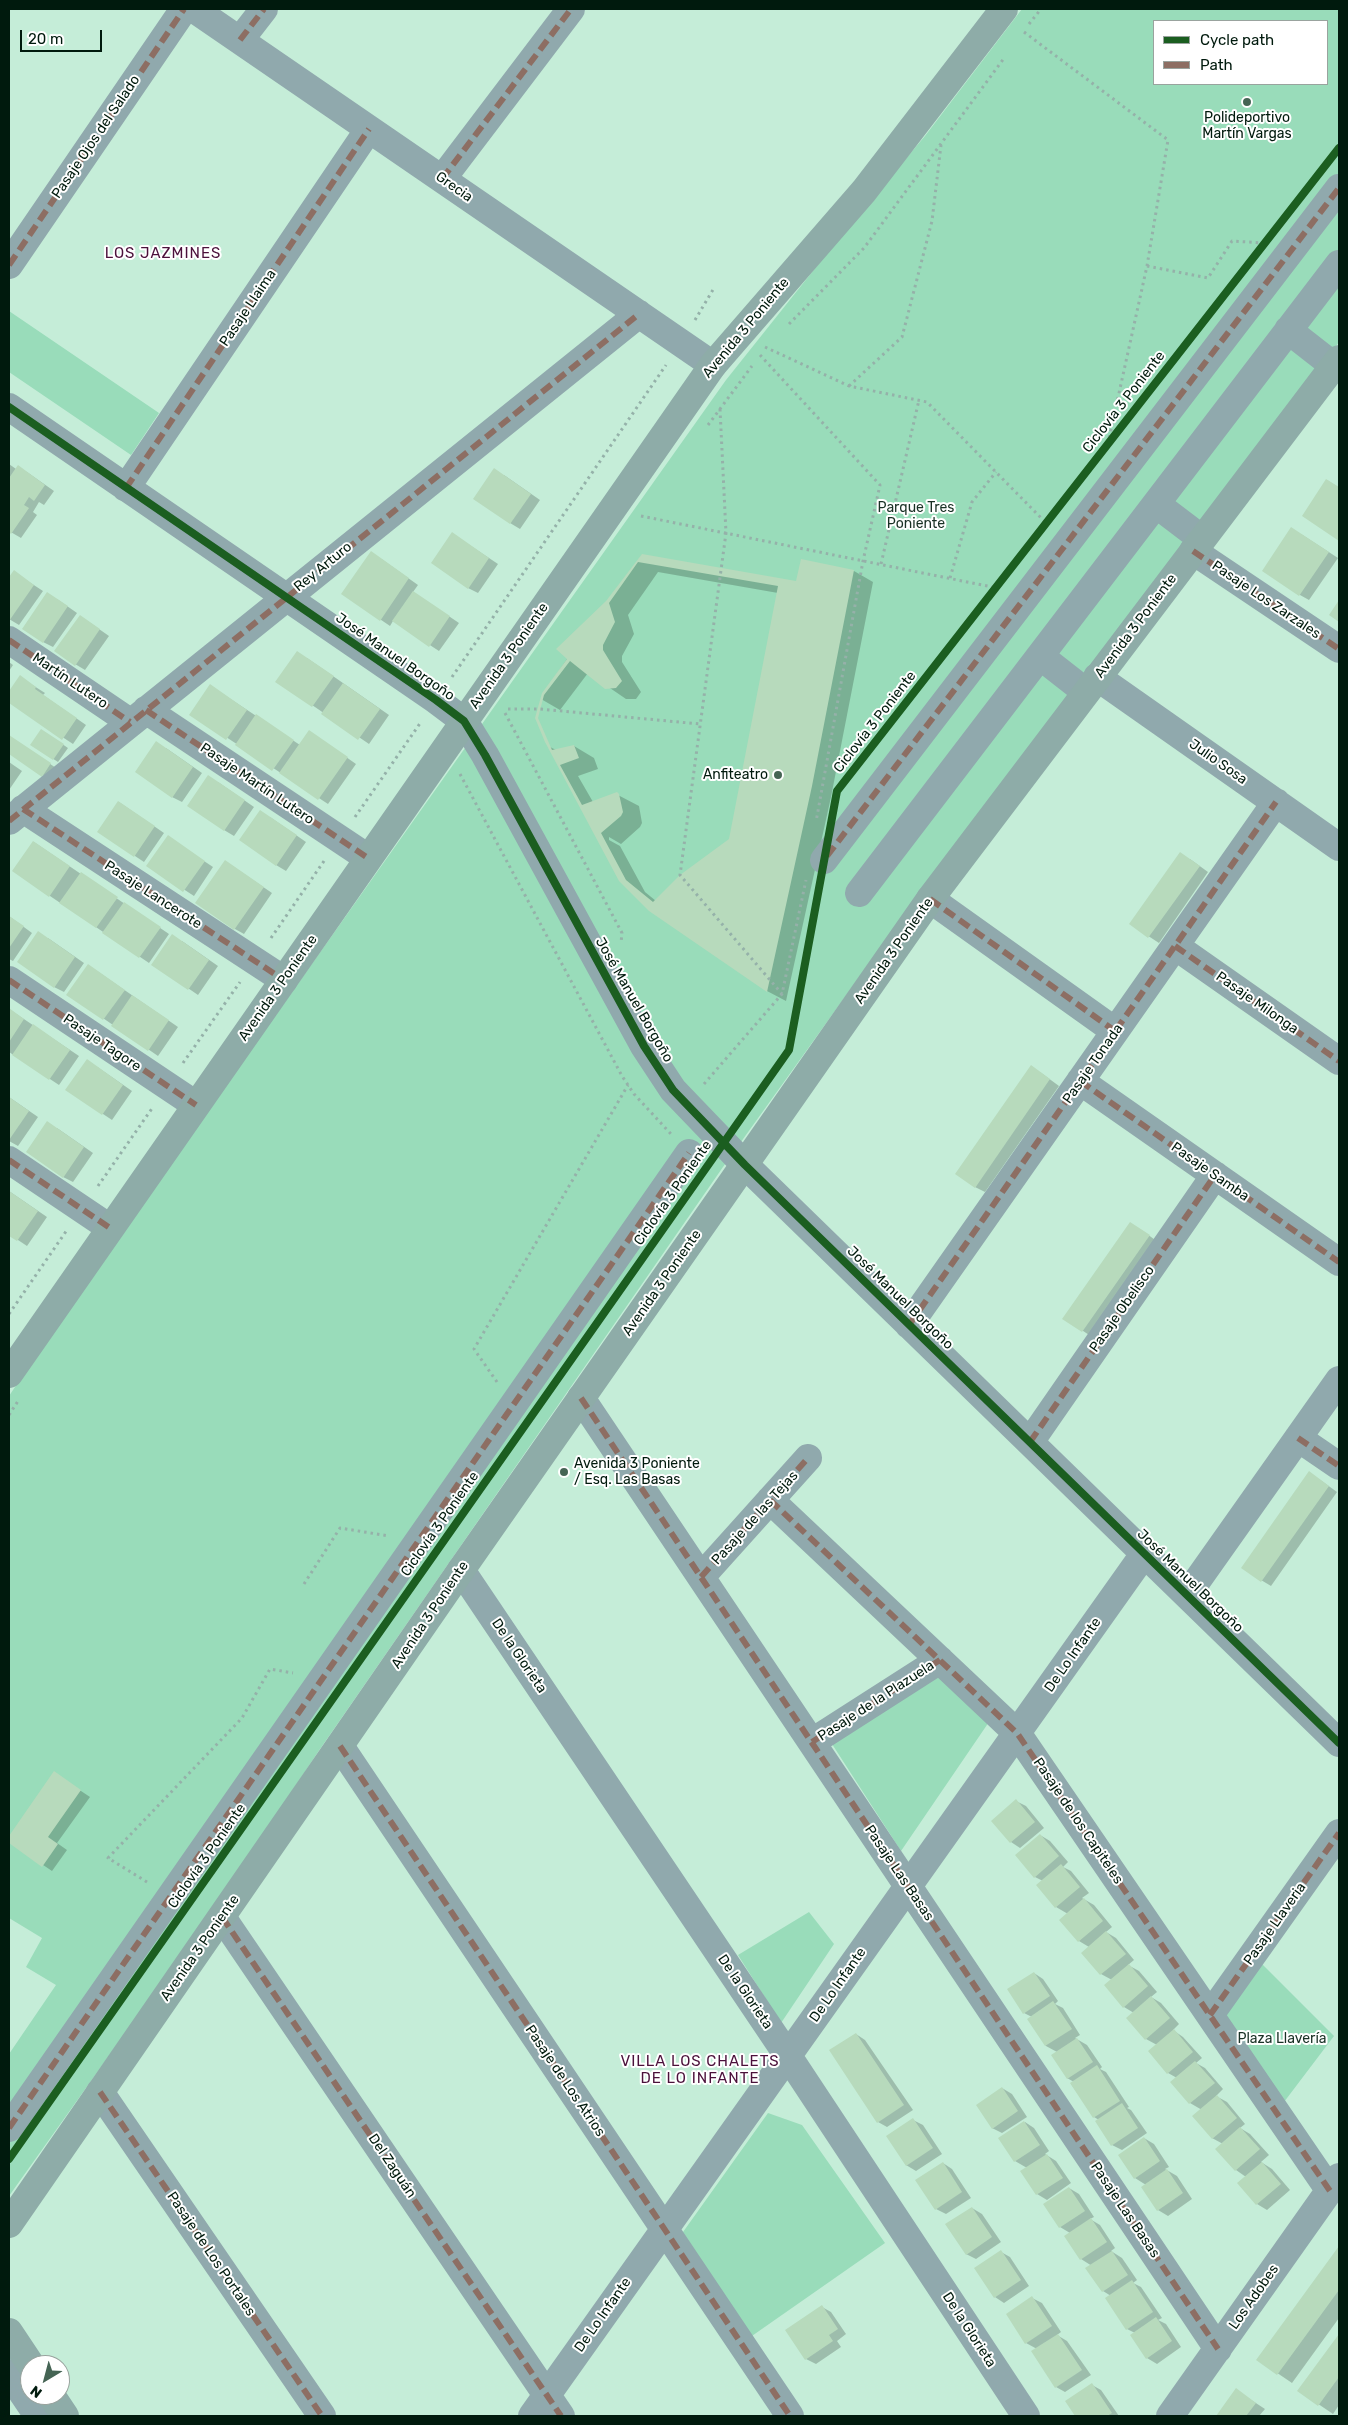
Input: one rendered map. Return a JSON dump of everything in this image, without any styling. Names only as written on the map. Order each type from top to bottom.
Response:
[{"type":"main road","name":"Avenida 3 Poniente","points":[[10,1370],[713,365],[864,191],[1004,9]]},
{"type":"main road","name":"Avenida 3 Poniente","points":[[9,2224],[461,1570],[930,899],[1337,363]]},
{"type":"main road","points":[[9,2332],[24,2355]]},
{"type":"main road","points":[[58,2405],[65,2416]]},
{"type":"street","name":"Pasaje Ojos del Salado","points":[[9,265],[184,9]]},
{"type":"street","name":"Grecia","points":[[194,9],[713,365]]},
{"type":"street","points":[[240,40],[264,9]]},
{"type":"street","points":[[442,179],[570,9]]},
{"type":"street","name":"Pasaje Llaima","points":[[126,488],[369,129]]},
{"type":"street","points":[[815,866],[1068,542],[1339,188]]},
{"type":"street","points":[[859,894],[1339,264]]},
{"type":"street","name":"Rey Arturo","points":[[16,815],[639,314]]},
{"type":"street","points":[[1288,330],[1337,363]]},
{"type":"street","name":"José Manuel Borgoño","points":[[9,407],[464,721],[477,741],[652,1060],[674,1090],[745,1165],[1339,1743]]},
{"type":"street","name":"Pasaje Los Zarzales","points":[[1156,504],[1197,545],[1339,649]]},
{"type":"street","name":"Martín Lutero","points":[[9,640],[138,716]]},
{"type":"street","name":"Julio Sosa","points":[[1040,656],[1092,684],[1276,802],[1339,847]]},
{"type":"street","name":"Pasaje Martín Lutero","points":[[138,716],[368,858]]},
{"type":"street","name":"Pasaje Tonada","points":[[909,1325],[1276,802]]},
{"type":"street","name":"Pasaje Lancerote","points":[[16,815],[284,980]]},
{"type":"street","points":[[930,899],[1115,1032]]},
{"type":"street","name":"Pasaje Milonga","points":[[1175,946],[1339,1061]]},
{"type":"street","name":"Pasaje Tagore","points":[[9,980],[196,1106]]},
{"type":"street","name":"Pasaje Samba","points":[[1080,1081],[1339,1262]]},
{"type":"street","points":[[9,2128],[689,1153]]},
{"type":"street","points":[[9,1160],[110,1228]]},
{"type":"street","name":"Pasaje Obelisco","points":[[1030,1442],[1215,1175]]},
{"type":"street","points":[[1187,1595],[1339,1380]]},
{"type":"street","name":"Pasaje Las Basas","points":[[582,1398],[1218,2348]]},
{"type":"street","points":[[1298,1438],[1339,1466]]},
{"type":"street","name":"Pasaje de las Tejas","points":[[701,1577],[808,1458]]},
{"type":"street","name":"Pasaje de los Capiteles","points":[[770,1500],[1018,1732],[1210,2015],[1334,2184]]},
{"type":"street","name":"De Lo Infante","points":[[532,2416],[554,2405],[664,2229],[1144,1554]]},
{"type":"street","name":"De la Glorieta","points":[[461,1570],[788,2056],[1026,2416]]},
{"type":"street","name":"Pasaje de la Plazuela","points":[[812,1742],[940,1660]]},
{"type":"street","name":"Pasaje de Los Atrios","points":[[340,1746],[790,2416]]},
{"type":"street","name":"Pasaje Llaveria","points":[[1210,2015],[1339,1833]]},
{"type":"street","name":"Del Zaguán","points":[[222,1917],[554,2405]]},
{"type":"street","name":"Pasaje de Los Portales","points":[[100,2092],[322,2416]]},
{"type":"street","name":"Los Adobes","points":[[1170,2416],[1334,2184]]},
{"type":"street","points":[[9,2373],[38,2416]]},
{"type":"path","points":[[1018,40],[1041,9]]},
{"type":"path","points":[[1024,32],[1168,140],[1147,266],[1108,443]]},
{"type":"path","points":[[785,328],[864,248],[1006,56]]},
{"type":"path","points":[[849,386],[902,337],[932,221],[941,144]]},
{"type":"path","points":[[1258,250],[1269,236]]},
{"type":"path","points":[[1147,266],[1208,278],[1232,241],[1264,243]]},
{"type":"path","points":[[9,1314],[436,700],[681,343],[714,288]]},
{"type":"path","points":[[703,432],[765,347],[772,341]]},
{"type":"path","points":[[765,347],[849,386],[927,402],[1045,524],[1068,542]]},
{"type":"path","points":[[760,355],[880,485],[863,561],[816,826]]},
{"type":"path","points":[[880,564],[919,400]]},
{"type":"path","points":[[720,409],[726,533],[680,876],[782,994]]},
{"type":"path","points":[[950,578],[972,502],[996,472]]},
{"type":"path","points":[[635,524],[646,508]]},
{"type":"path","points":[[641,516],[995,587],[1020,604]]},
{"type":"path","points":[[1040,530],[1051,516]]},
{"type":"path","points":[[989,595],[1000,580]]},
{"type":"path","points":[[502,709],[508,701]]},
{"type":"path","points":[[502,709],[540,709],[700,724]]},
{"type":"path","points":[[502,709],[622,933],[620,949]]},
{"type":"path","points":[[453,780],[459,772],[583,1007],[628,1085],[689,1153]]},
{"type":"path","points":[[696,1079],[702,1086],[782,994],[815,866]]},
{"type":"path","points":[[513,1405],[474,1348],[628,1085]]},
{"type":"path","points":[[9,1415],[20,1399]]},
{"type":"path","points":[[304,1584],[340,1528],[419,1540]]},
{"type":"path","points":[[170,1896],[108,1858],[242,1718],[270,1668],[323,1678]]},
{"type":"green space","name":"Parque Tres Poniente","points":[[1022,9],[1339,9],[1339,342],[1201,529],[928,881],[723,1167],[320,1749],[212,1911],[9,2196],[9,2054],[56,1985],[26,1967],[42,1938],[9,1918],[9,1396],[65,1312],[726,380],[848,227],[925,136]]},
{"type":"green space","points":[[9,311],[159,413],[131,455],[9,372]]},
{"type":"green space","points":[[936,1671],[991,1719],[901,1851],[832,1744]]},
{"type":"green space","points":[[809,1912],[834,1944],[781,2023],[738,1955]]},
{"type":"green space","name":"Plaza Llavería","points":[[1256,1958],[1334,2036],[1281,2106],[1217,2013]]},
{"type":"green space","points":[[768,2113],[802,2125],[885,2243],[749,2338],[678,2239]]},
{"type":"building","points":[[18,465],[45,485],[34,501],[29,497],[24,505],[29,508],[11,534],[9,532],[9,478]]},
{"type":"building","points":[[494,468],[531,494],[510,524],[473,499]]},
{"type":"building","points":[[1326,479],[1339,487],[1339,541],[1302,516]]},
{"type":"building","points":[[1291,527],[1329,552],[1299,596],[1262,571]]},
{"type":"building","points":[[452,532],[489,558],[468,589],[431,563]]},
{"type":"building","points":[[371,551],[409,578],[380,621],[341,594]]},
{"type":"building","name":"Anfiteatro","points":[[642,554],[796,581],[801,559],[854,570],[812,786],[767,992],[649,911],[619,881],[545,742],[535,718],[542,693],[567,659],[556,649],[606,601]],"holes":[[[638,562],[778,586],[729,839],[680,875],[653,902],[626,880],[601,833],[621,816],[623,812],[619,794],[617,792],[582,805],[560,765],[579,758],[574,745],[552,750],[538,718],[544,695],[570,661],[605,689],[616,688],[622,681],[603,650],[603,645],[615,622],[609,603]]]},
{"type":"building","points":[[14,570],[34,585],[9,621],[9,577]]},
{"type":"building","points":[[413,591],[450,616],[429,647],[392,621]]},
{"type":"building","points":[[47,592],[68,606],[43,643],[22,629]]},
{"type":"building","points":[[1339,600],[1339,622],[1329,615]]},
{"type":"building","points":[[80,615],[100,629],[75,666],[54,651]]},
{"type":"building","points":[[297,651],[334,676],[312,707],[275,682]]},
{"type":"building","points":[[20,675],[36,687],[35,689],[77,718],[62,740],[9,703],[9,691]]},
{"type":"building","points":[[343,683],[380,709],[358,740],[321,714]]},
{"type":"building","points":[[210,684],[247,710],[226,740],[189,715]]},
{"type":"building","points":[[256,714],[294,740],[272,771],[235,745]]},
{"type":"building","points":[[41,729],[64,744],[53,760],[30,745]]},
{"type":"building","points":[[309,730],[348,757],[318,800],[279,773]]},
{"type":"building","points":[[9,735],[51,763],[42,777],[9,754]]},
{"type":"building","points":[[156,741],[193,767],[172,798],[135,772]]},
{"type":"building","points":[[208,775],[245,800],[224,831],[187,806]]},
{"type":"building","points":[[118,801],[155,826],[134,857],[97,832]]},
{"type":"building","points":[[260,810],[297,835],[276,866],[239,840]]},
{"type":"building","points":[[168,835],[205,861],[183,892],[146,866]]},
{"type":"building","points":[[33,841],[70,866],[49,897],[12,871]]},
{"type":"building","points":[[1180,852],[1200,866],[1148,938],[1129,924]]},
{"type":"building","points":[[225,860],[264,887],[234,930],[195,903]]},
{"type":"building","points":[[81,872],[118,897],[96,928],[59,903]]},
{"type":"building","points":[[124,902],[161,927],[139,958],[102,933]]},
{"type":"building","points":[[9,916],[24,926],[9,948]]},
{"type":"building","points":[[38,931],[75,957],[54,988],[17,962]]},
{"type":"building","points":[[172,934],[209,960],[188,990],[151,965]]},
{"type":"building","points":[[88,964],[125,990],[103,1020],[66,995]]},
{"type":"building","points":[[132,995],[169,1020],[148,1051],[111,1026]]},
{"type":"building","points":[[9,1008],[24,1019],[9,1042]]},
{"type":"building","points":[[33,1024],[70,1050],[49,1080],[12,1055]]},
{"type":"building","points":[[87,1059],[123,1085],[102,1115],[65,1090]]},
{"type":"building","points":[[1031,1065],[1050,1079],[975,1188],[955,1174]]},
{"type":"building","points":[[9,1097],[29,1111],[9,1140]]},
{"type":"building","points":[[47,1121],[84,1147],[63,1178],[26,1152]]},
{"type":"building","points":[[9,1191],[38,1211],[17,1241],[9,1236]]},
{"type":"building","points":[[1130,1222],[1150,1235],[1082,1332],[1062,1319]]},
{"type":"building","points":[[1309,1471],[1329,1486],[1261,1582],[1241,1568]]},
{"type":"building","points":[[54,1771],[81,1790],[48,1837],[58,1844],[42,1867],[9,1843],[9,1836]]},
{"type":"building","points":[[1016,1799],[1035,1822],[1010,1843],[991,1821]]},
{"type":"building","points":[[1040,1834],[1059,1856],[1034,1878],[1015,1855]]},
{"type":"building","points":[[1061,1864],[1080,1887],[1055,1908],[1036,1885]]},
{"type":"building","points":[[1084,1898],[1103,1921],[1078,1942],[1059,1920]]},
{"type":"building","points":[[1106,1931],[1126,1954],[1100,1975],[1081,1953]]},
{"type":"building","points":[[1129,1964],[1148,1986],[1123,2008],[1104,1985]]},
{"type":"building","points":[[1034,1972],[1050,1996],[1023,2014],[1007,1989]]},
{"type":"building","points":[[1151,1996],[1170,2018],[1145,2040],[1126,2018]]},
{"type":"building","points":[[1053,2001],[1072,2029],[1045,2046],[1027,2019]]},
{"type":"building","points":[[1174,2029],[1193,2052],[1167,2074],[1148,2051]]},
{"type":"building","points":[[856,2033],[904,2105],[877,2123],[829,2050]]},
{"type":"building","points":[[1077,2038],[1093,2062],[1067,2079],[1051,2055]]},
{"type":"building","points":[[1195,2061],[1215,2083],[1189,2104],[1170,2082]]},
{"type":"building","points":[[1097,2065],[1120,2101],[1093,2118],[1070,2083]]},
{"type":"building","points":[[1002,2087],[1018,2111],[992,2129],[976,2105]]},
{"type":"building","points":[[1217,2095],[1237,2118],[1212,2139],[1192,2116]]},
{"type":"building","points":[[1122,2103],[1138,2128],[1111,2146],[1095,2121]]},
{"type":"building","points":[[913,2118],[933,2148],[906,2166],[886,2136]]},
{"type":"building","points":[[1024,2121],[1040,2145],[1014,2162],[998,2138]]},
{"type":"building","points":[[1240,2127],[1260,2149],[1235,2171],[1215,2149]]},
{"type":"building","points":[[1144,2137],[1160,2161],[1134,2179],[1118,2155]]},
{"type":"building","points":[[1047,2154],[1063,2178],[1036,2195],[1020,2171]]},
{"type":"building","points":[[943,2162],[962,2192],[935,2210],[915,2180]]},
{"type":"building","points":[[1262,2162],[1281,2184],[1256,2205],[1237,2183]]},
{"type":"building","points":[[1167,2169],[1183,2193],[1157,2211],[1141,2187]]},
{"type":"building","points":[[1069,2187],[1085,2211],[1059,2228],[1043,2204]]},
{"type":"building","points":[[972,2207],[992,2237],[966,2255],[945,2224]]},
{"type":"building","points":[[1091,2218],[1107,2242],[1080,2260],[1064,2236]]},
{"type":"building","points":[[1339,2246],[1339,2290],[1277,2375],[1256,2360]]},
{"type":"building","points":[[1001,2250],[1021,2280],[994,2298],[974,2268]]},
{"type":"building","points":[[1112,2251],[1128,2275],[1102,2292],[1085,2268]]},
{"type":"building","points":[[1132,2280],[1153,2312],[1126,2330],[1105,2298]]},
{"type":"building","points":[[1032,2296],[1052,2326],[1025,2344],[1006,2314]]},
{"type":"building","points":[[822,2305],[838,2329],[829,2335],[833,2341],[805,2360],[785,2330]]},
{"type":"building","points":[[1156,2317],[1172,2341],[1146,2359],[1130,2335]]},
{"type":"building","points":[[1058,2334],[1082,2370],[1055,2388],[1031,2351]]},
{"type":"building","points":[[1339,2334],[1339,2377],[1318,2406],[1297,2391]]},
{"type":"building","points":[[1092,2383],[1112,2413],[1107,2416],[1075,2416],[1065,2401]]},
{"type":"building","points":[[1236,2388],[1256,2403],[1246,2416],[1216,2416]]},
{"type":"marked path","points":[[9,265],[184,9]]},
{"type":"marked path","points":[[240,40],[264,9]]},
{"type":"marked path","points":[[442,179],[571,9]]},
{"type":"marked path","points":[[126,488],[369,129]]},
{"type":"marked path","points":[[827,856],[1339,188]]},
{"type":"marked path","points":[[9,821],[639,314]]},
{"type":"marked path","points":[[1193,551],[1339,649]]},
{"type":"marked path","points":[[9,640],[130,722]]},
{"type":"marked path","points":[[146,710],[368,858]]},
{"type":"marked path","points":[[909,1325],[1276,802]]},
{"type":"marked path","points":[[23,809],[284,980]]},
{"type":"marked path","points":[[930,899],[1115,1031]]},
{"type":"marked path","points":[[1175,946],[1339,1061]]},
{"type":"marked path","points":[[9,980],[196,1105]]},
{"type":"marked path","points":[[1080,1081],[1339,1262]]},
{"type":"marked path","points":[[9,2128],[689,1153]]},
{"type":"marked path","points":[[9,1160],[110,1228]]},
{"type":"marked path","points":[[1030,1442],[1215,1175]]},
{"type":"marked path","points":[[581,1398],[1218,2349]]},
{"type":"marked path","points":[[1298,1438],[1339,1466]]},
{"type":"marked path","points":[[701,1577],[808,1458]]},
{"type":"marked path","points":[[770,1500],[1017,1733],[1330,2191]]},
{"type":"marked path","points":[[812,1742],[940,1660]]},
{"type":"marked path","points":[[340,1746],[790,2416]]},
{"type":"marked path","points":[[1210,2015],[1339,1833]]},
{"type":"marked path","points":[[222,1917],[561,2416]]},
{"type":"marked path","points":[[100,2092],[322,2416]]},
{"type":"cycle path","name":"Ciclovía 3 Poniente","points":[[9,2159],[789,1050],[837,791],[1339,148]]},
{"type":"cycle path","name":"Ciclovía 3 Poniente","points":[[9,407],[464,721],[485,755],[644,1046],[673,1090],[745,1165],[1339,1743]]},
{"type":"place","name":"Polideportivo Martín Vargas","points":[[1247,102]]},
{"type":"place","name":"Anfiteatro","points":[[778,775]]},
{"type":"place","name":"Avenida 3 Poniente / Esq. Las Basas","points":[[564,1472]]},
{"type":"district","name":"LOS JAZMINES","points":[[163,254]]},
{"type":"district","name":"VILLA LOS CHALETS DE LO INFANTE","points":[[700,2070]]}]
